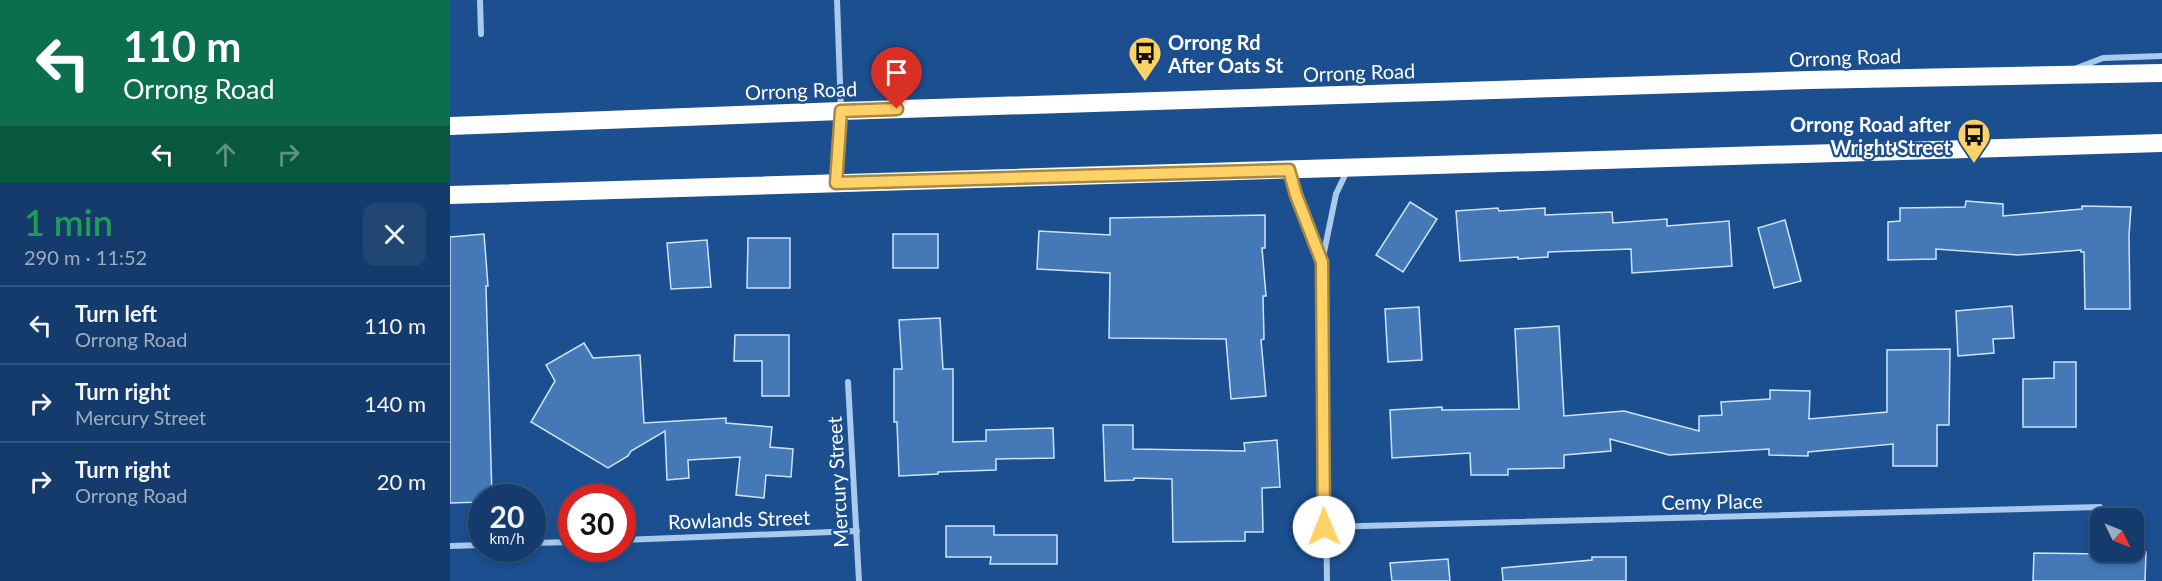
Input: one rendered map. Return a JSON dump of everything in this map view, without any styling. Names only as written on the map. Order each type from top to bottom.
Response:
[{"type":"highway","name":"Orrong Road","points":[[450,126],[1808,80],[2162,73]]},
{"type":"highway","points":[[450,195],[2162,143]]},
{"type":"street","points":[[480,0],[481,34]]},
{"type":"street","points":[[836,183],[841,111],[837,0]]},
{"type":"street","points":[[2059,74],[2103,58],[2162,56]]},
{"type":"street","points":[[1327,581],[1324,527],[1322,262],[1336,194],[1349,168]]},
{"type":"street","points":[[1289,170],[1296,195],[1322,262]]},
{"type":"street","name":"Mercury Street","points":[[848,381],[859,581]]},
{"type":"street","name":"Cemy Place","points":[[1324,527],[2100,507]]},
{"type":"street","name":"Rowlands Street","points":[[636,539],[857,531]]},
{"type":"street","points":[[450,546],[468,545]]},
{"type":"building","points":[[1966,201],[2003,204],[2003,216],[2082,209],[2082,206],[2131,207],[2130,309],[2085,309],[2084,252],[2081,250],[2018,255],[1936,249],[1936,259],[1888,260],[1888,222],[1900,221],[1900,208],[1965,207]]},
{"type":"building","points":[[1410,202],[1437,219],[1403,272],[1376,255]]},
{"type":"building","points":[[1498,208],[1499,211],[1545,208],[1545,215],[1612,212],[1613,223],[1667,219],[1667,226],[1729,221],[1732,266],[1632,273],[1631,249],[1548,252],[1548,257],[1460,261],[1456,211]]},
{"type":"building","points":[[1265,215],[1265,248],[1262,248],[1266,296],[1263,296],[1264,339],[1261,340],[1266,396],[1231,399],[1226,339],[1109,338],[1110,273],[1037,269],[1039,231],[1110,235],[1110,218]]},
{"type":"building","points":[[1785,220],[1801,281],[1774,288],[1758,228]]},
{"type":"building","points":[[484,234],[488,286],[486,286],[492,484],[468,484],[468,502],[450,503],[450,237]]},
{"type":"building","points":[[893,234],[938,234],[938,268],[893,268]]},
{"type":"building","points":[[748,238],[790,238],[790,288],[747,288]]},
{"type":"building","points":[[707,240],[711,287],[671,289],[667,243]]},
{"type":"building","points":[[2012,306],[2014,338],[1993,339],[1994,353],[1958,356],[1956,311]]},
{"type":"building","points":[[1419,307],[1422,360],[1388,362],[1385,309]]},
{"type":"building","points":[[940,318],[943,369],[953,369],[953,442],[986,441],[986,430],[1053,428],[1054,458],[996,459],[996,470],[899,476],[897,422],[894,422],[894,369],[902,369],[899,320]]},
{"type":"building","points":[[1559,326],[1564,416],[1624,411],[1699,431],[1699,416],[1722,415],[1721,402],[1770,399],[1770,390],[1810,391],[1809,419],[1887,412],[1887,350],[1950,349],[1949,425],[1937,425],[1937,466],[1893,466],[1893,444],[1808,452],[1808,456],[1769,455],[1769,449],[1669,455],[1610,439],[1611,451],[1564,455],[1564,468],[1508,469],[1508,475],[1471,475],[1470,453],[1392,458],[1390,410],[1442,407],[1442,410],[1519,409],[1515,329]]},
{"type":"building","points":[[735,335],[789,335],[789,396],[762,396],[762,361],[734,361]]},
{"type":"building","points":[[584,343],[593,358],[640,355],[644,423],[726,418],[726,423],[772,427],[770,447],[793,449],[791,477],[766,475],[764,498],[736,495],[740,457],[688,460],[689,478],[667,480],[665,431],[608,468],[531,422],[555,381],[546,365]]},
{"type":"building","points":[[2054,362],[2076,362],[2076,427],[2023,427],[2023,379],[2054,378]]},
{"type":"building","points":[[1103,425],[1133,425],[1133,449],[1245,451],[1244,443],[1277,440],[1280,487],[1262,488],[1263,532],[1245,532],[1245,541],[1173,542],[1172,479],[1134,478],[1134,480],[1105,481]]},
{"type":"building","points":[[946,526],[994,526],[994,535],[1057,535],[1057,564],[990,564],[991,557],[946,557]]},
{"type":"building","points":[[2144,552],[2146,552],[2145,581],[2033,581],[2034,553],[2090,554],[2090,562],[2144,562]]},
{"type":"building","points":[[1592,557],[1626,557],[1626,581],[1503,581],[1502,568],[1592,560]]},
{"type":"building","points":[[1448,559],[1450,581],[1392,581],[1390,563]]},
{"type":"place","name":"Orrong Rd After Oats St","points":[[1145,82]]},
{"type":"place","name":"Orrong Road after Wright Street","points":[[1974,164]]},
{"type":"route","points":[[897,109],[841,111],[836,183],[1084,174],[1289,170],[1296,195],[1322,262],[1324,527]]}]
